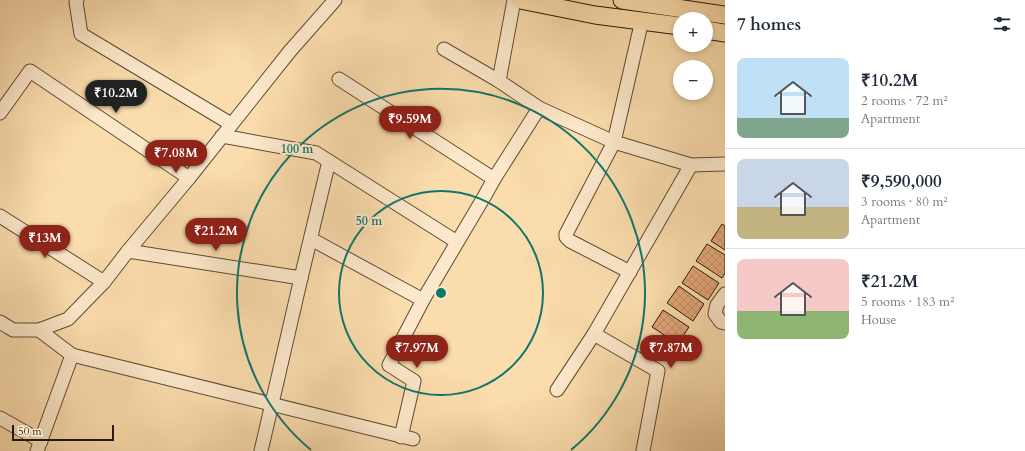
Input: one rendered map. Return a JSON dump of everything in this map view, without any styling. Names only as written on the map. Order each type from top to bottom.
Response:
[{"type":"main road","points":[[520,0],[595,15],[673,25]]},
{"type":"main road","points":[[622,0],[650,2],[725,15]]},
{"type":"main road","points":[[713,31],[725,33]]},
{"type":"street","points":[[77,0],[76,2],[82,34],[231,124]]},
{"type":"street","points":[[0,322],[13,330],[39,330],[68,319],[104,282],[290,51],[335,0]]},
{"type":"street","points":[[499,81],[514,0]]},
{"type":"street","points":[[630,272],[570,241],[566,238],[566,234],[614,142],[642,20]]},
{"type":"street","points":[[444,49],[499,81],[539,108],[614,142],[691,164],[724,164]]},
{"type":"street","points":[[0,113],[30,71],[189,178]]},
{"type":"street","points":[[339,79],[494,179]]},
{"type":"street","points":[[39,330],[72,355],[407,438],[414,381],[389,365],[423,300],[494,179],[539,108]]},
{"type":"street","points":[[222,136],[316,153],[457,242]]},
{"type":"street","points":[[261,451],[329,161]]},
{"type":"street","points":[[557,390],[594,334],[691,164]]},
{"type":"street","points":[[0,216],[104,282]]},
{"type":"street","points":[[311,239],[423,300]]},
{"type":"street","points":[[128,252],[301,278]]},
{"type":"street","points":[[725,294],[717,305],[715,314],[722,322],[725,323]]},
{"type":"street","points":[[594,334],[658,371],[643,451]]},
{"type":"street","points":[[0,418],[39,446],[72,355]]},
{"type":"building","points":[[722,224],[725,226],[725,250],[711,241]]},
{"type":"building","points":[[707,244],[725,255],[725,273],[722,278],[696,261]]},
{"type":"building","points":[[693,266],[719,283],[708,300],[682,283]]},
{"type":"building","points":[[679,286],[704,304],[693,321],[667,303]]},
{"type":"building","points":[[663,310],[689,327],[678,344],[652,327]]}]
